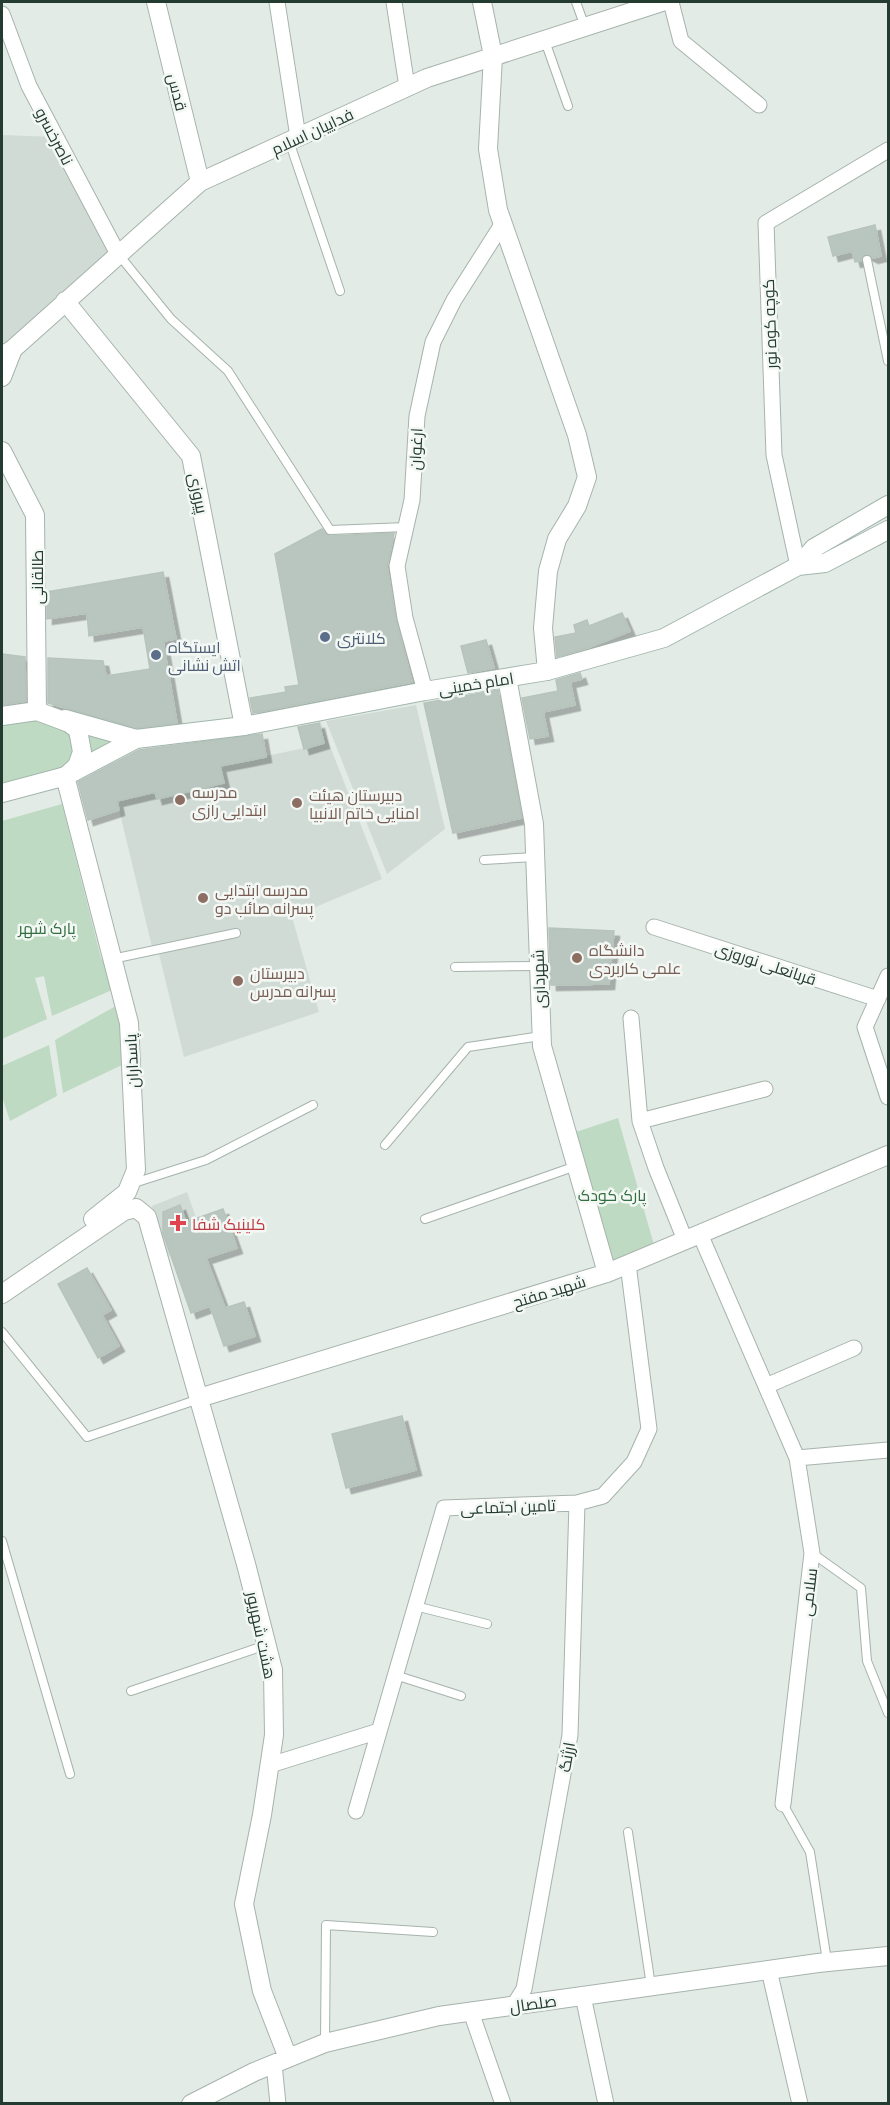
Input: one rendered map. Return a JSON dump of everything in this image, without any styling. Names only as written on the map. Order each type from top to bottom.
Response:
[{"type":"street","name":"قدس","points":[[156,2],[200,182]]},
{"type":"street","points":[[277,2],[293,139]]},
{"type":"street","points":[[394,2],[407,87]]},
{"type":"street","points":[[482,2],[493,56],[488,149],[503,223],[577,435],[587,477],[577,506],[557,539],[549,571],[543,628],[547,671]]},
{"type":"street","name":"فداییان اسلام","points":[[2,377],[8,352],[200,182],[407,87],[493,56],[662,2]]},
{"type":"street","points":[[671,2],[681,41],[759,105]]},
{"type":"street","name":"ناصرخسرو","points":[[2,14],[5,32],[29,86],[118,254]]},
{"type":"street","name":"کوچه کوه نور","points":[[798,566],[774,455],[766,223],[888,150]]},
{"type":"street","name":"ارغوان","points":[[425,691],[405,618],[397,566],[412,500],[417,416],[433,342],[454,300],[503,223]]},
{"type":"street","name":"پیروزی","points":[[65,301],[191,456],[244,726]]},
{"type":"street","name":"طالقانی","points":[[2,452],[34,515],[37,711]]},
{"type":"street","name":"امام خمینی","points":[[2,793],[65,776],[136,739],[244,726],[425,691],[547,671],[664,638],[798,566],[814,548],[888,505]]},
{"type":"street","name":"امام خمینی","points":[[798,566],[825,563],[886,536]]},
{"type":"street","name":"شهرداری","points":[[507,678],[530,795],[535,857],[541,1036],[554,1096],[607,1273]]},
{"type":"street","points":[[2,716],[37,711],[69,723],[78,730],[82,752],[76,766],[65,776]]},
{"type":"street","name":"امام خمینی","points":[[37,711],[136,739]]},
{"type":"street","name":"پاسداران","points":[[65,776],[129,1023],[136,1154],[132,1184]]},
{"type":"street","name":"قربانعلی نوروزی","points":[[654,927],[878,999]]},
{"type":"street","points":[[888,976],[865,1027],[888,1097]]},
{"type":"street","name":"سلامی","points":[[631,1018],[640,1121],[656,1168],[693,1237],[766,1386],[797,1458],[812,1553],[783,1804]]},
{"type":"street","points":[[640,1121],[765,1089]]},
{"type":"street","name":"شهید مفتح","points":[[199,1398],[607,1273],[888,1155]]},
{"type":"street","points":[[2,1293],[128,1192],[132,1184]]},
{"type":"street","name":"هشت شهریور","points":[[2,1293],[124,1211],[136,1208],[147,1217],[273,1670],[274,1735],[244,1904],[262,1990],[281,2061]]},
{"type":"street","name":"تامین اجتماعی","points":[[356,1811],[444,1508],[578,1503],[603,1496],[634,1462],[649,1429],[628,1264]]},
{"type":"street","points":[[766,1386],[854,1348]]},
{"type":"street","points":[[797,1458],[888,1450]]},
{"type":"street","name":"ارژنگ","points":[[514,2005],[524,1989],[570,1735],[578,1503]]},
{"type":"street","points":[[270,1766],[379,1731]]},
{"type":"street","name":"صلصال","points":[[191,2103],[325,2043],[438,2016],[827,1962],[888,1956]]},
{"type":"street","points":[[769,1970],[800,2103]]},
{"type":"street","points":[[583,1996],[606,2103]]},
{"type":"street","points":[[471,2012],[503,2103]]},
{"type":"street","points":[[278,2103],[281,2061]]},
{"type":"lane","points":[[576,2],[585,27]]},
{"type":"lane","points":[[545,40],[568,106]]},
{"type":"lane","points":[[293,139],[340,291]]},
{"type":"lane","points":[[118,254],[171,319],[228,371],[330,530],[406,526]]},
{"type":"lane","points":[[867,260],[888,361]]},
{"type":"lane","points":[[484,860],[535,857]]},
{"type":"lane","points":[[112,959],[236,933]]},
{"type":"lane","points":[[455,967],[538,966]]},
{"type":"lane","points":[[385,1145],[468,1047],[541,1036]]},
{"type":"lane","points":[[132,1184],[206,1160],[313,1105]]},
{"type":"lane","points":[[425,1219],[576,1166]]},
{"type":"lane","points":[[2,1332],[87,1437],[199,1398]]},
{"type":"lane","points":[[2,1540],[70,1774]]},
{"type":"lane","points":[[812,1553],[861,1588],[867,1661],[888,1713]]},
{"type":"lane","points":[[415,1606],[487,1624]]},
{"type":"lane","points":[[131,1691],[266,1645]]},
{"type":"lane","points":[[395,1676],[461,1696]]},
{"type":"lane","name":"سلامی","points":[[783,1804],[810,1852],[827,1962]]},
{"type":"lane","points":[[628,1832],[651,1986]]},
{"type":"lane","points":[[325,2043],[326,1925],[433,1932]]},
{"type":"shaded area","points":[[2,135],[56,137],[118,253],[2,356]]},
{"type":"shaded area","points":[[416,705],[445,829],[387,874],[326,721]]},
{"type":"shaded area","points":[[317,713],[382,879],[292,917],[319,1012],[184,1057],[158,950],[153,951],[117,801],[155,792],[157,799],[224,783],[213,730],[226,729],[233,763],[324,744]]},
{"type":"shaded area","name":"کلینیک شفا","points":[[187,1192],[205,1243],[168,1256],[152,1206]]},
{"type":"green space","points":[[10,714],[135,739],[2,793],[2,716]]},
{"type":"green space","name":"پارک شهر","points":[[62,804],[101,958],[119,987],[52,1016],[44,976],[35,978],[47,1019],[2,1039],[2,821]]},
{"type":"green space","points":[[123,1002],[124,1064],[63,1093],[55,1040]]},
{"type":"green space","points":[[49,1045],[57,1096],[10,1121],[2,1096],[2,1066]]},
{"type":"green space","name":"پارک کودک","points":[[618,1118],[656,1252],[607,1273],[567,1135]]},
{"type":"building","points":[[875,225],[881,256],[873,258],[865,254],[861,261],[855,262],[852,251],[833,256],[828,237]]},
{"type":"building","points":[[322,529],[330,536],[394,533],[387,567],[396,620],[412,682],[253,713],[250,698],[286,692],[285,687],[299,685],[275,554]]},
{"type":"building","points":[[163,572],[176,639],[163,641],[177,723],[137,728],[48,703],[48,658],[103,661],[106,676],[150,669],[143,627],[89,636],[87,613],[47,619],[47,592]]},
{"type":"building","points":[[622,613],[630,631],[557,657],[555,637],[576,633],[574,625],[587,620],[589,626]]},
{"type":"building","points":[[486,640],[494,668],[468,673],[461,646]]},
{"type":"building","points":[[2,654],[25,657],[26,701],[2,705]]},
{"type":"building","points":[[580,673],[582,679],[570,682],[575,705],[543,712],[548,736],[530,739],[522,698],[558,691],[556,680]]},
{"type":"building","points":[[498,690],[522,818],[453,833],[424,703]]},
{"type":"building","points":[[319,723],[324,743],[304,749],[298,727]]},
{"type":"building","points":[[262,734],[266,757],[220,766],[224,783],[157,799],[155,792],[117,801],[119,810],[88,820],[78,782],[139,750]]},
{"type":"building","name":"دانشگاه علمی کاربردی","points":[[549,928],[614,931],[609,984],[551,985]]},
{"type":"building","points":[[180,1205],[186,1222],[223,1209],[237,1248],[206,1258],[225,1308],[244,1302],[255,1336],[224,1346],[210,1306],[191,1313],[163,1233],[163,1212]]},
{"type":"building","points":[[87,1268],[111,1310],[102,1315],[119,1346],[98,1358],[58,1284]]},
{"type":"building","points":[[402,1416],[416,1470],[346,1488],[332,1434]]},
{"type":"place","name":"کلانتری","points":[[325,637]]},
{"type":"place","name":"ایستگاه اتش نشانی","points":[[156,655]]},
{"type":"place","name":"مدرسه ابتدایی رازی","points":[[180,800]]},
{"type":"place","name":"دبیرستان هیئت امنایی خاتم الانبیا","points":[[297,803]]},
{"type":"place","name":"مدرسه ابتدایی پسرانه صائب دو","points":[[203,898]]},
{"type":"place","name":"دانشگاه علمی کاربردی","points":[[577,958]]},
{"type":"place","name":"دبیرستان پسرانه مدرس","points":[[238,981]]},
{"type":"place","name":"کلینیک شفا","points":[[178,1223]]}]
